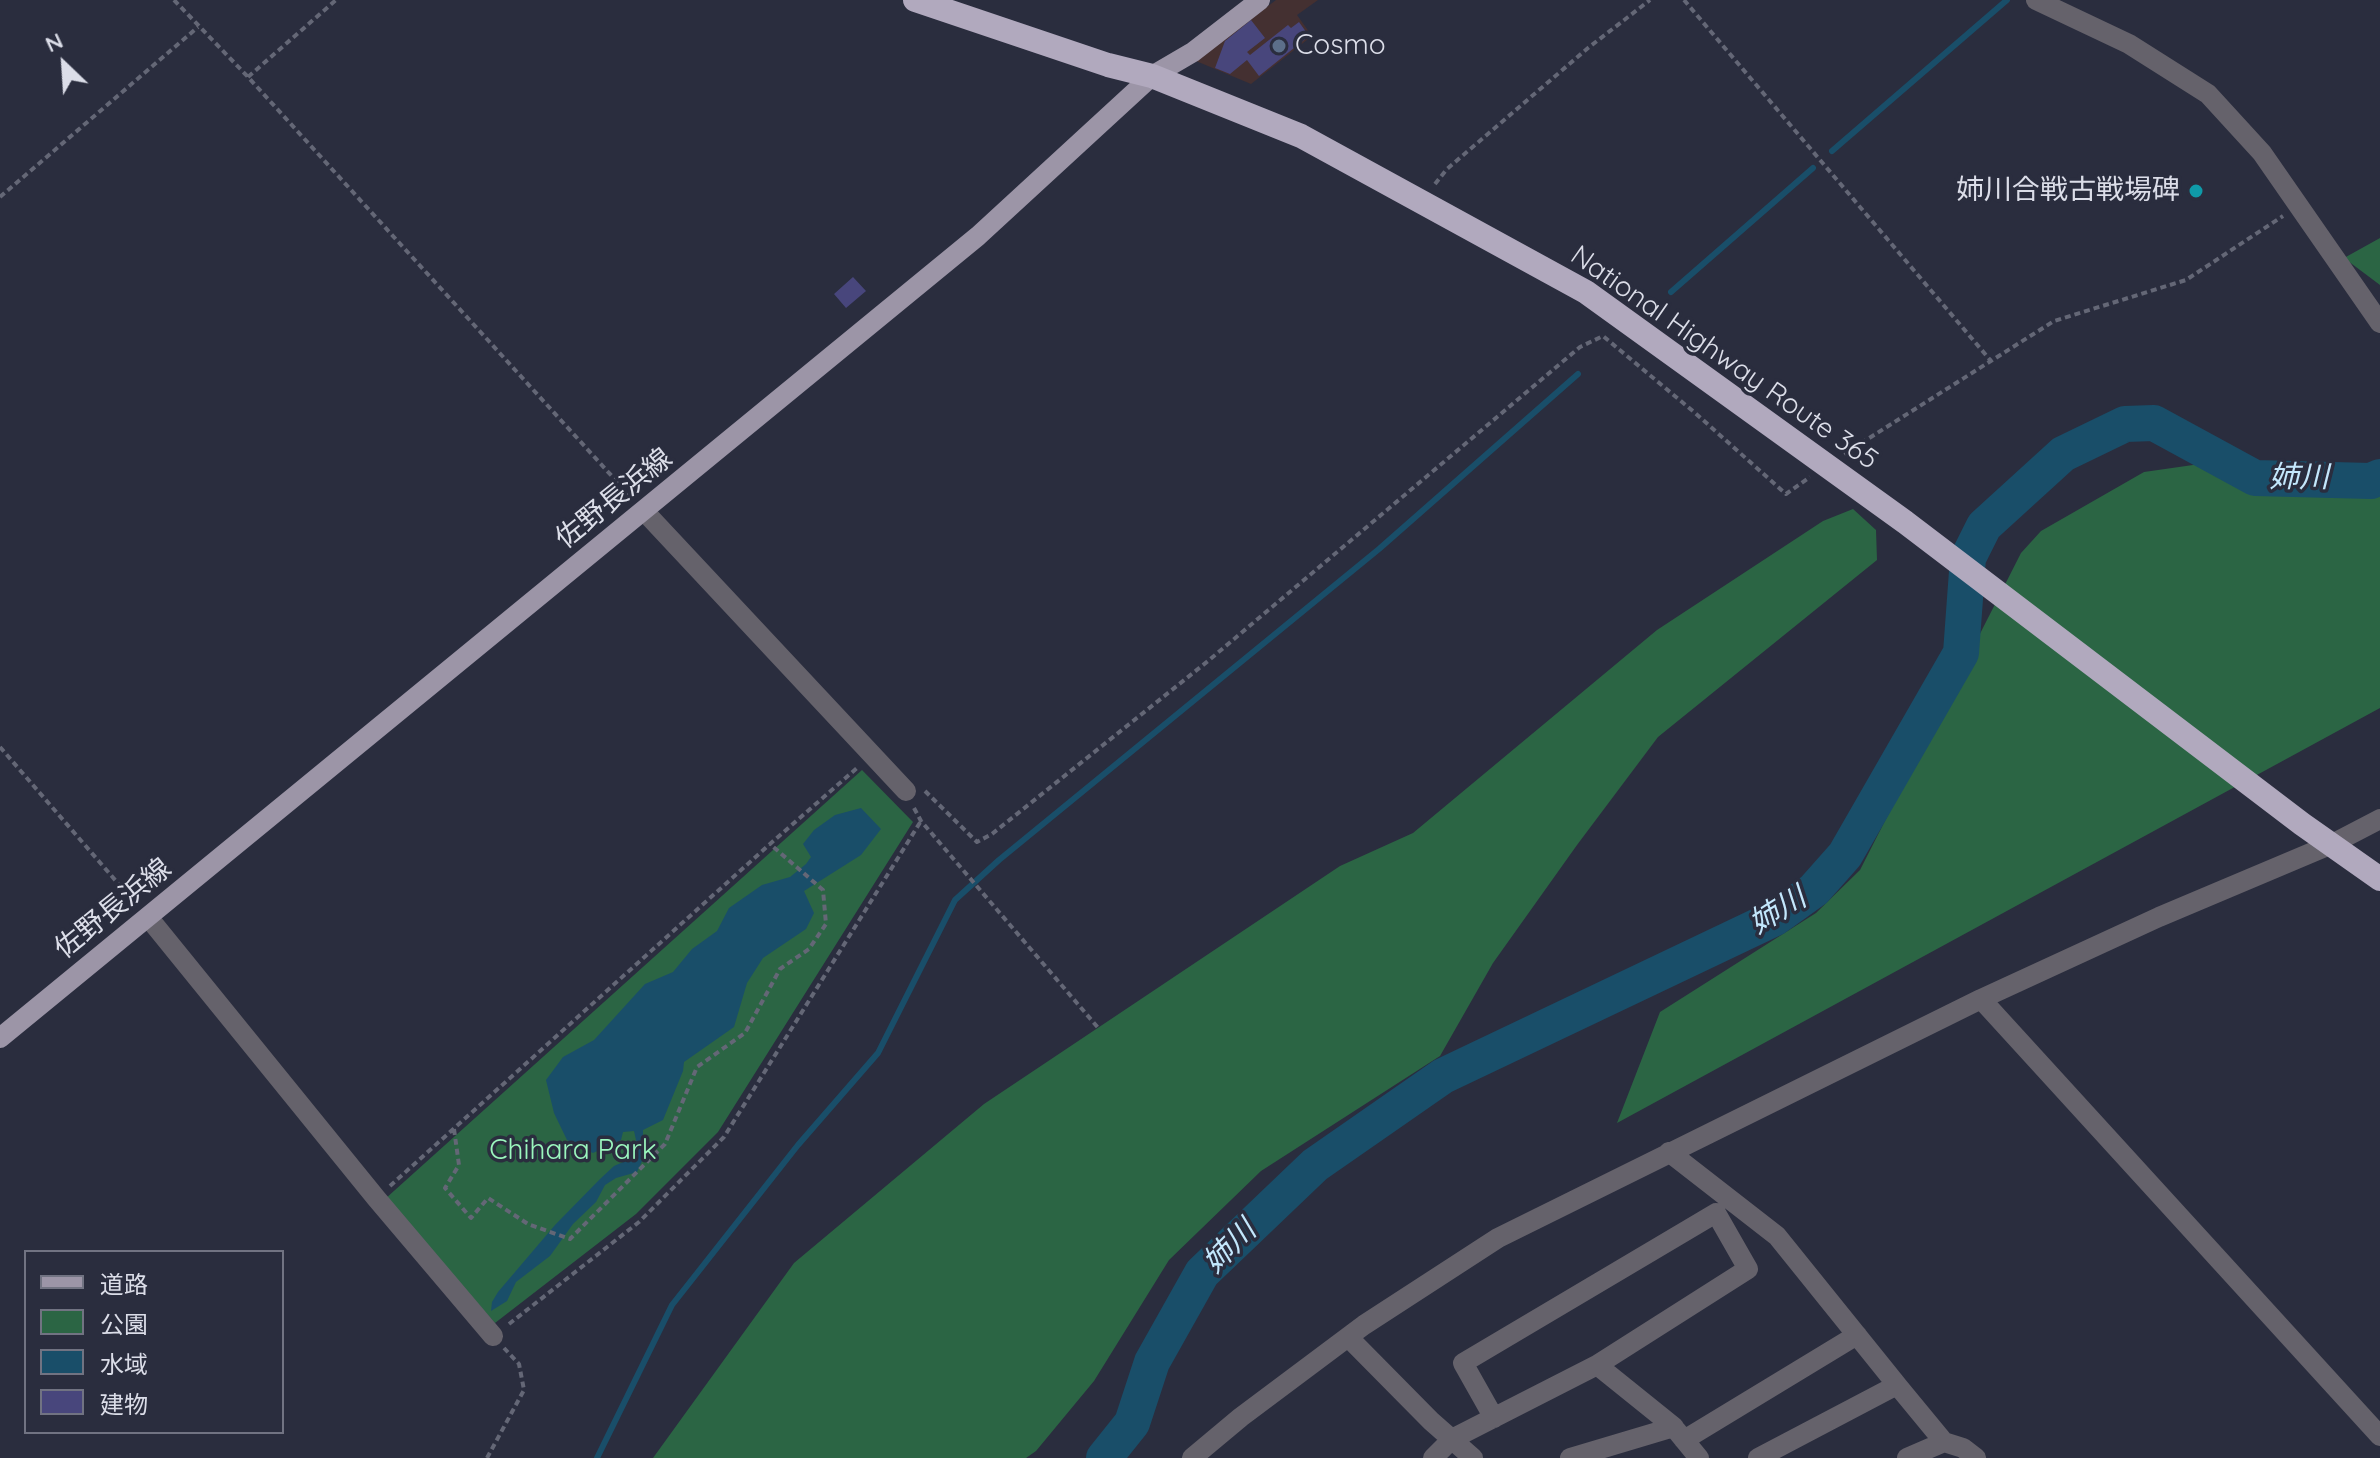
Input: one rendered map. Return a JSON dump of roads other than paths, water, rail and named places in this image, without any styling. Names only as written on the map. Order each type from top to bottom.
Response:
[{"type":"highway","name":"National Highway Route 365","points":[[915,0],[1108,65],[1152,76],[1301,136],[1586,292],[1905,522],[2302,824],[2380,879]]},
{"type":"main road","name":"佐野長浜線","points":[[0,1038],[978,236],[1152,76],[1193,52],[1260,0]]},
{"type":"street","points":[[2036,0],[2129,44],[2208,94],[2262,153],[2380,323]]},
{"type":"street","points":[[644,511],[906,791]]},
{"type":"street","points":[[1192,1458],[1348,1337],[1498,1238],[1981,999],[2159,917],[2332,844],[2380,819]]},
{"type":"street","points":[[148,917],[376,1198],[493,1336]]},
{"type":"street","points":[[1981,999],[2380,1436]]},
{"type":"street","points":[[1669,1152],[1777,1236],[1944,1442],[1963,1448],[1976,1458]]},
{"type":"street","points":[[1433,1458],[1452,1439],[1494,1418],[1597,1365],[1748,1269],[1716,1213],[1463,1363],[1494,1418]]},
{"type":"street","points":[[1570,1458],[1679,1433],[1857,1335]]},
{"type":"street","points":[[1348,1337],[1473,1458]]},
{"type":"street","points":[[1597,1365],[1679,1433],[1699,1458]]},
{"type":"street","points":[[1758,1458],[1897,1385]]},
{"type":"street","points":[[1907,1458],[1944,1442]]},
{"type":"water","points":[[861,808],[881,829],[861,855],[804,891],[814,913],[806,929],[763,958],[747,983],[734,1027],[684,1062],[663,1120],[643,1130],[643,1159],[637,1172],[605,1185],[596,1202],[573,1224],[550,1256],[516,1282],[507,1301],[491,1311],[498,1292],[555,1225],[614,1166],[630,1159],[638,1149],[634,1131],[623,1132],[621,1140],[593,1153],[567,1140],[554,1113],[546,1080],[563,1057],[594,1040],[645,984],[673,972],[692,949],[717,931],[729,908],[762,885],[790,877],[806,864],[811,857],[803,844],[814,830],[835,815]]},
{"type":"waterway","points":[[1832,151],[2007,0]]},
{"type":"waterway","points":[[1671,292],[1813,168]]},
{"type":"waterway","points":[[597,1458],[672,1305],[798,1145],[878,1053],[955,900],[999,860],[1379,549],[1578,374]]},
{"type":"waterway","name":"姉川","points":[[1104,1458],[1132,1423],[1152,1362],[1202,1273],[1315,1165],[1443,1076],[1775,918],[1814,890],[1845,855],[1961,653],[1968,558],[1984,526],[2063,454],[2125,424],[2154,423],[2255,478],[2371,481],[2380,477]]},
{"type":"place","name":"Cosmo","points":[[1279,46]]},
{"type":"place","name":"姉川合戦古戦場碑","points":[[2196,191]]},
{"type":"park label","name":"Chihara Park","points":[[573,1151]]}]
